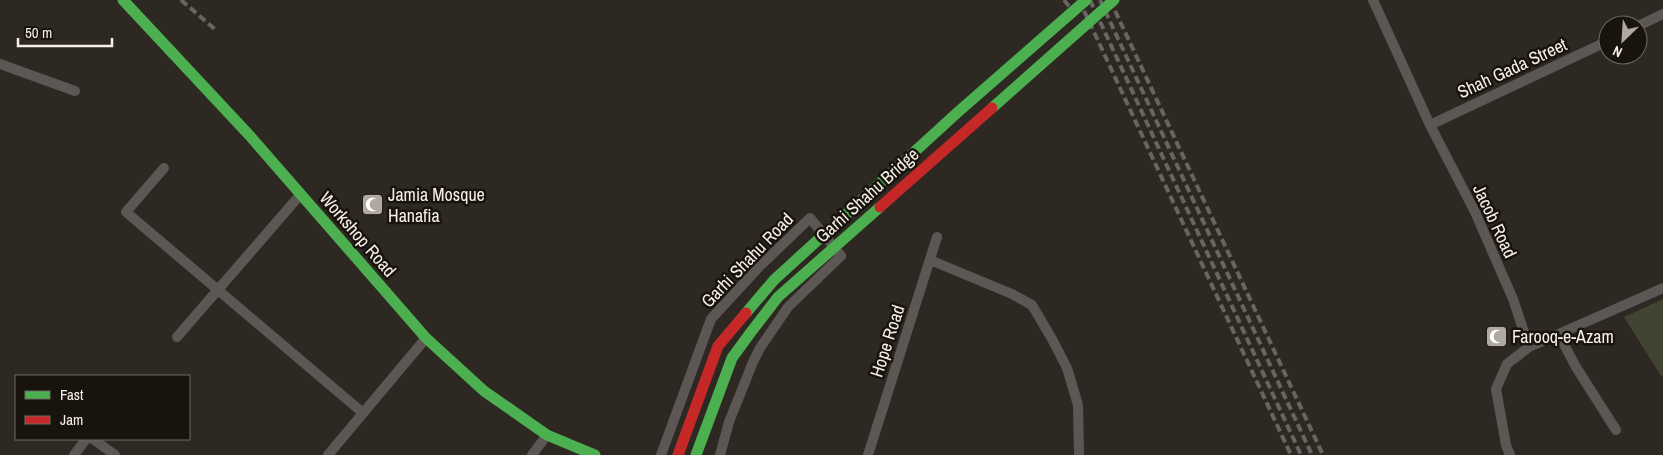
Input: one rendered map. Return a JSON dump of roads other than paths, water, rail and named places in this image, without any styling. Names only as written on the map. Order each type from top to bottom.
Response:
[{"type":"main road","name":"Workshop Road","points":[[123,0],[250,136],[426,338],[484,391],[547,435],[595,455]]},
{"type":"main road","name":"Garhi Shahu Bridge","points":[[678,455],[718,346],[774,280],[958,112],[1086,0]]},
{"type":"main road","name":"Garhi Shahu Bridge","points":[[696,455],[732,358],[778,297],[1114,0]]},
{"type":"street","name":"Jacob Road","points":[[1372,0],[1430,125],[1475,212],[1513,299],[1529,347]]},
{"type":"street","points":[[1648,21],[1663,14]]},
{"type":"street","name":"Shah Gada Street","points":[[1430,125],[1598,46]]},
{"type":"street","points":[[0,64],[75,91]]},
{"type":"street","points":[[164,168],[126,212],[363,413]]},
{"type":"street","points":[[177,337],[300,195]]},
{"type":"street","name":"Garhi Shahu Road","points":[[661,455],[711,319],[758,268],[810,218],[841,256],[788,307],[760,348],[729,422],[720,455]]},
{"type":"street","name":"Hope Road","points":[[868,455],[938,238]]},
{"type":"street","points":[[930,260],[1012,294],[1032,305],[1068,368],[1078,405],[1080,455]]},
{"type":"street","points":[[1510,455],[1506,446],[1496,389],[1507,364],[1529,347],[1663,288]]},
{"type":"street","points":[[1559,335],[1576,367],[1616,430]]},
{"type":"street","points":[[328,455],[426,338]]},
{"type":"street","points":[[532,455],[547,435]]},
{"type":"street","points":[[74,455],[85,440]]},
{"type":"street","points":[[94,440],[115,455]]},
{"type":"railway","points":[[181,0],[217,31]]},
{"type":"railway","points":[[1064,0],[1076,15]]},
{"type":"railway","points":[[1079,0],[1291,455]]},
{"type":"railway","points":[[1090,0],[1301,455]]},
{"type":"railway","points":[[1100,0],[1312,455]]},
{"type":"railway","points":[[1110,0],[1323,455]]},
{"type":"place","name":"Jamia Mosque Hanafia","points":[[372,204]]},
{"type":"place","name":"Farooq-e-Azam","points":[[1496,336]]}]
